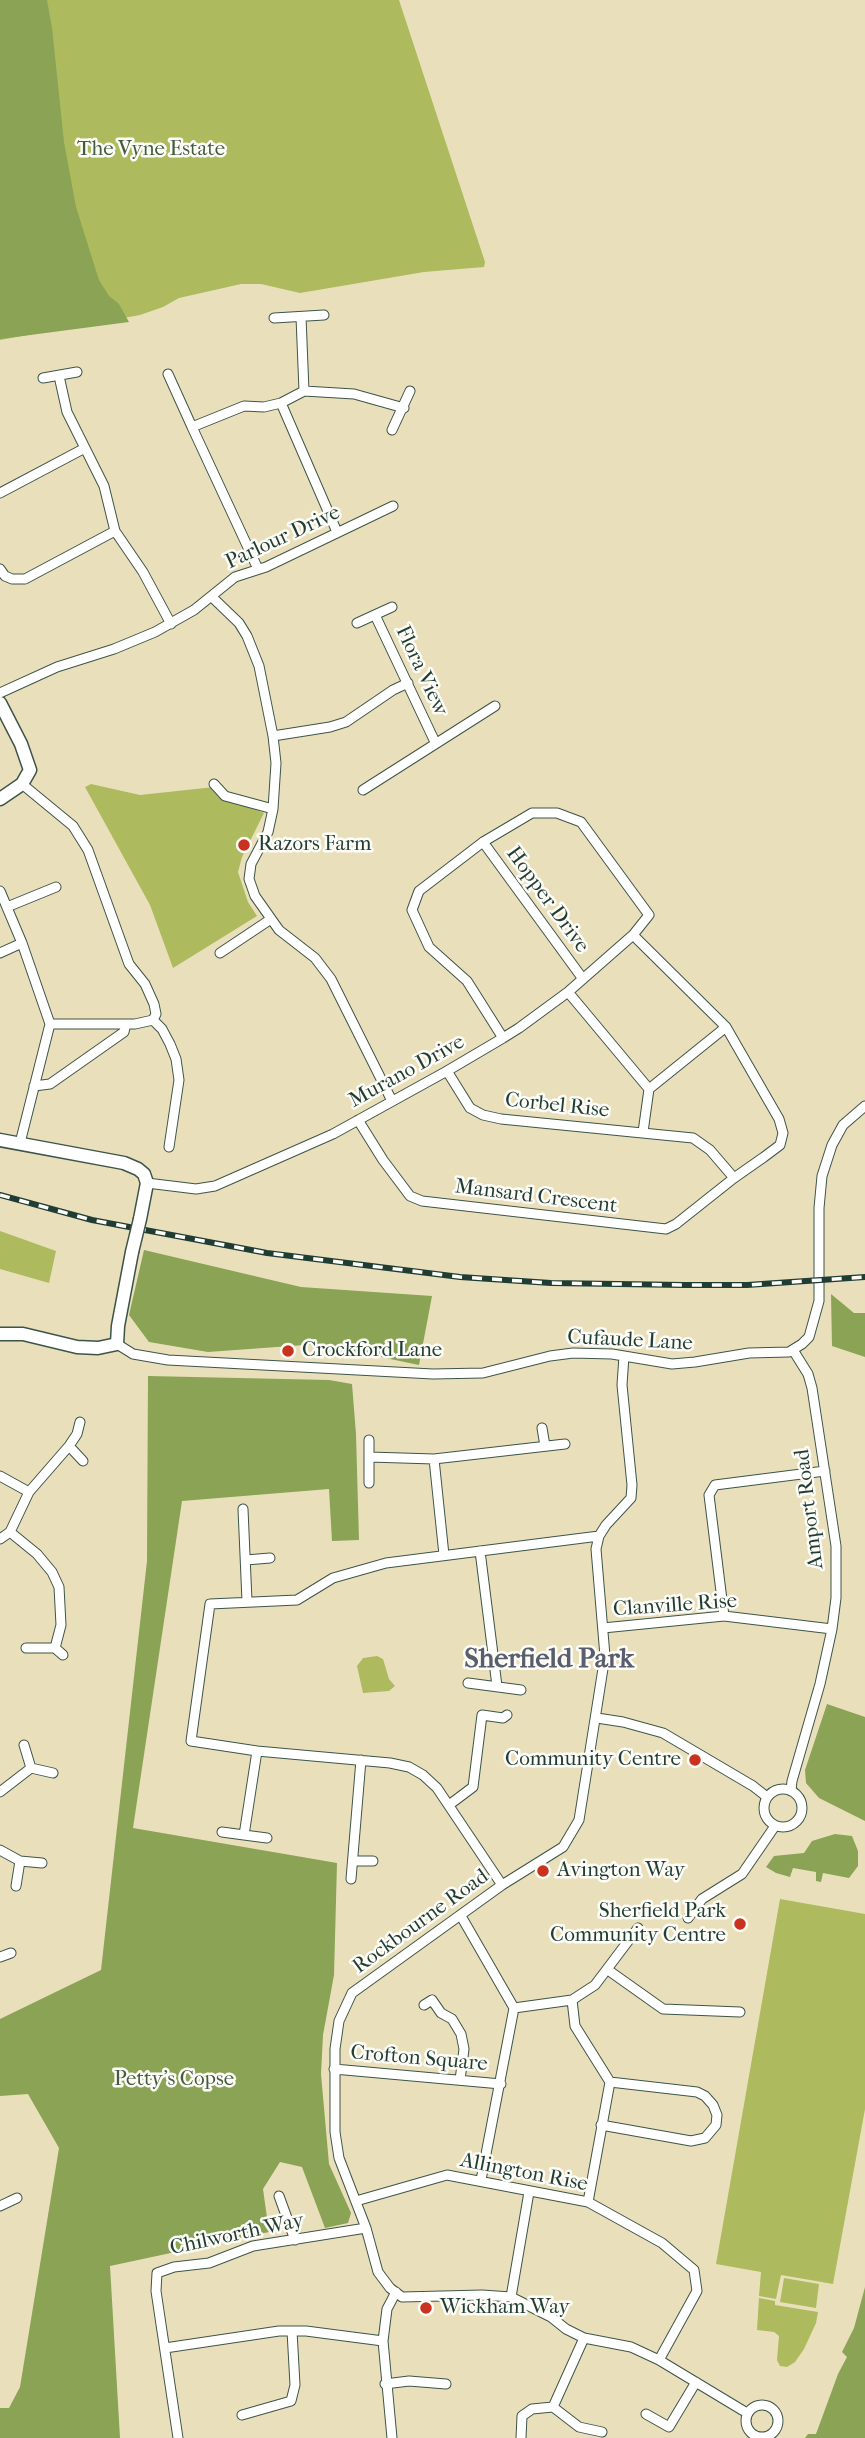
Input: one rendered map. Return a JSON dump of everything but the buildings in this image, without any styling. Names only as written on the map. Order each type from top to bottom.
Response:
[{"type":"street","points":[[274,318],[324,315]]},
{"type":"street","points":[[302,317],[304,391]]},
{"type":"street","points":[[43,378],[77,372]]},
{"type":"street","points":[[168,374],[258,569]]},
{"type":"street","points":[[59,376],[67,412],[104,486],[115,531],[144,572],[171,624]]},
{"type":"street","points":[[192,427],[244,406],[264,407],[281,403],[304,391],[354,394],[404,408]]},
{"type":"street","points":[[392,430],[410,391]]},
{"type":"street","points":[[281,403],[337,532]]},
{"type":"street","points":[[0,493],[85,448]]},
{"type":"street","name":"Parlour Drive","points":[[0,693],[57,667],[114,649],[171,624],[212,597],[235,577],[258,569],[393,506]]},
{"type":"street","points":[[0,569],[5,576],[12,579],[25,579],[115,531]]},
{"type":"street","points":[[212,597],[239,623],[247,636],[259,666],[273,736],[276,764],[274,809],[268,832],[251,864],[249,879],[255,896],[285,935],[315,958],[331,979],[392,1101]]},
{"type":"street","name":"Flora View","points":[[357,623],[393,607]]},
{"type":"street","name":"Flora View","points":[[375,615],[435,742]]},
{"type":"street","points":[[273,736],[346,722],[408,682]]},
{"type":"street","points":[[0,703],[29,766],[29,775],[22,784],[0,799]]},
{"type":"street","name":"Flora View","points":[[363,790],[495,706]]},
{"type":"street","points":[[22,784],[73,826],[88,850],[129,964],[145,984],[156,1014],[153,1020],[144,1024],[50,1024]]},
{"type":"street","points":[[214,784],[225,796],[274,809]]},
{"type":"street","name":"Murano Drive","points":[[147,1183],[196,1189],[215,1186],[333,1134],[503,1038],[568,992],[633,935],[649,915],[581,822],[557,813],[532,813],[483,842]]},
{"type":"street","points":[[483,842],[419,891],[412,910],[429,947],[467,981],[503,1038]]},
{"type":"street","name":"Hopper Drive","points":[[483,842],[583,979]]},
{"type":"street","points":[[6,907],[56,887]]},
{"type":"street","points":[[0,891],[22,943],[50,1024],[20,1143]]},
{"type":"street","points":[[220,953],[271,919]]},
{"type":"street","name":"Mansard Crescent","points":[[358,1120],[410,1196],[422,1201],[666,1229],[676,1224],[780,1145],[783,1133],[779,1119],[726,1027],[633,935]]},
{"type":"street","points":[[0,953],[22,943]]},
{"type":"street","points":[[568,992],[649,1089]]},
{"type":"street","points":[[153,1020],[162,1029],[170,1044],[176,1059],[179,1080],[169,1147]]},
{"type":"street","points":[[34,1086],[50,1084],[124,1032],[126,1024]]},
{"type":"street","points":[[726,1027],[649,1089],[643,1132],[693,1138],[710,1150],[734,1178]]},
{"type":"street","name":"Corbel Rise","points":[[447,1071],[470,1108],[483,1115],[643,1132]]},
{"type":"street","points":[[793,1350],[809,1337],[819,1301],[819,1208],[822,1176],[832,1145],[843,1125],[865,1106]]},
{"type":"street","points":[[0,1140],[129,1164],[144,1174],[147,1183],[118,1326],[117,1344],[98,1348],[77,1347],[23,1335],[0,1334]]},
{"type":"street","name":"Cufaude Lane","points":[[117,1344],[133,1354],[168,1360],[433,1374],[483,1373],[573,1353],[624,1356],[672,1364],[793,1350]]},
{"type":"street","name":"Amport Road","points":[[791,1791],[820,1684],[836,1598],[836,1546],[812,1388],[808,1374],[793,1350]]},
{"type":"street","points":[[502,1885],[437,1787],[408,1767],[191,1741],[210,1604],[297,1600],[333,1578],[386,1563],[599,1535],[631,1498],[622,1385],[624,1356]]},
{"type":"street","points":[[0,1539],[10,1532],[29,1492],[69,1446],[77,1434],[80,1422]]},
{"type":"street","points":[[542,1428],[545,1446]]},
{"type":"street","points":[[369,1440],[369,1483]]},
{"type":"street","points":[[369,1457],[434,1460],[565,1444]]},
{"type":"street","points":[[69,1446],[83,1461]]},
{"type":"street","points":[[434,1460],[444,1555]]},
{"type":"street","points":[[724,1616],[709,1495],[716,1485],[825,1471]]},
{"type":"street","points":[[0,1476],[29,1492]]},
{"type":"street","points":[[243,1509],[247,1601]]},
{"type":"street","points":[[10,1532],[37,1554],[52,1572],[59,1587],[61,1625],[55,1648]]},
{"type":"street","name":"Rockbourne Road","points":[[396,2292],[378,2272],[366,2228],[340,2158],[335,2132],[334,2068],[339,2021],[352,1993],[502,1885],[563,1847],[579,1820],[605,1656],[596,1549],[599,1535]]},
{"type":"street","points":[[480,1551],[497,1686]]},
{"type":"street","points":[[246,1560],[270,1558]]},
{"type":"street","name":"Clanville Rise","points":[[603,1628],[724,1616],[832,1629]]},
{"type":"street","points":[[26,1648],[55,1648],[63,1655]]},
{"type":"street","points":[[468,1683],[521,1690]]},
{"type":"street","points":[[449,1805],[473,1787],[482,1715],[503,1718],[507,1715]]},
{"type":"street","points":[[597,1717],[623,1721],[663,1733],[753,1786],[766,1797]]},
{"type":"street","points":[[24,1745],[31,1768]]},
{"type":"street","points":[[244,1835],[257,1751]]},
{"type":"street","points":[[351,1879],[361,1760]]},
{"type":"street","points":[[31,1768],[53,1773]]},
{"type":"street","points":[[0,1792],[31,1768]]},
{"type":"street","points":[[779,1789],[791,1791],[800,1799],[800,1818],[790,1827],[775,1826],[764,1814],[766,1797],[779,1789]]},
{"type":"street","points":[[688,1918],[702,1899],[742,1874],[775,1826]]},
{"type":"street","points":[[222,1832],[267,1838]]},
{"type":"street","points":[[0,1850],[20,1861],[42,1863]]},
{"type":"street","points":[[16,1886],[20,1861]]},
{"type":"street","points":[[353,1861],[373,1861]]},
{"type":"street","points":[[461,1916],[514,2008],[481,2180]]},
{"type":"street","points":[[514,2008],[572,2000],[595,1986],[638,1928]]},
{"type":"street","points":[[0,1957],[10,1953]]},
{"type":"street","points":[[608,1970],[663,2009],[740,2012]]},
{"type":"street","points":[[424,2005],[432,2000],[441,2013],[452,2019],[461,2034],[464,2049],[460,2080]]},
{"type":"street","points":[[572,2000],[575,2026],[610,2082],[588,2202]]},
{"type":"street","name":"Crofton Square","points":[[334,2068],[501,2084]]},
{"type":"street","points":[[601,2125],[691,2141],[705,2138],[716,2125],[717,2115],[713,2105],[697,2092],[610,2082]]},
{"type":"street","name":"Allington Rise","points":[[356,2201],[447,2175],[588,2202],[662,2244],[694,2270],[697,2291],[659,2360]]},
{"type":"street","points":[[511,2297],[530,2192]]},
{"type":"street","points":[[279,2196],[295,2240]]},
{"type":"street","points":[[0,2206],[17,2198]]},
{"type":"street","name":"Chilworth Way","points":[[178,2438],[155,2281],[159,2271],[209,2263],[253,2246],[366,2228]]},
{"type":"street","points":[[392,2438],[383,2341],[387,2309],[396,2292],[402,2297],[511,2297],[551,2317],[584,2338],[631,2347],[659,2360],[747,2413]]},
{"type":"street","points":[[165,2348],[292,2331],[383,2341]]},
{"type":"street","points":[[242,2416],[291,2401],[295,2385],[292,2331]]},
{"type":"street","points":[[554,2407],[584,2338]]},
{"type":"street","points":[[385,2384],[409,2381],[446,2384]]},
{"type":"street","points":[[646,2414],[669,2427],[696,2382]]},
{"type":"street","points":[[766,2405],[775,2410],[778,2417],[777,2426],[770,2435],[754,2437],[745,2423],[747,2413],[755,2406],[766,2405]]},
{"type":"street","points":[[521,2438],[522,2416],[532,2409],[554,2407],[579,2427],[602,2432]]},
{"type":"green space","name":"The Vyne Estate","points":[[0,0],[399,0],[485,262],[484,267],[424,272],[300,293],[261,284],[241,284],[179,298],[140,315],[0,340]]},
{"type":"green space","points":[[0,0],[47,0],[64,142],[76,207],[99,280],[109,296],[119,304],[129,322],[0,339]]},
{"type":"green space","points":[[91,784],[140,795],[214,787],[223,798],[264,813],[242,857],[238,872],[248,902],[257,916],[173,968],[150,905],[85,787]]},
{"type":"green space","points":[[0,1231],[56,1251],[49,1283],[0,1269]]},
{"type":"green space","points":[[144,1250],[301,1287],[432,1296],[419,1365],[318,1344],[208,1352],[149,1342],[129,1315]]},
{"type":"green space","points":[[831,1294],[854,1313],[865,1313],[865,1357],[832,1346]]},
{"type":"green space","name":"Petty's Copse","points":[[148,1376],[329,1380],[352,1384],[359,1540],[332,1541],[329,1489],[182,1501],[133,1828],[337,1863],[334,1975],[323,2035],[321,2074],[329,2164],[351,2213],[348,2223],[325,2228],[302,2167],[280,2162],[263,2189],[269,2232],[110,2266],[120,2438],[0,2438],[0,2408],[9,2408],[20,2387],[59,2148],[28,2094],[0,2096],[0,2019],[101,1970],[147,1561]]},
{"type":"green space","points":[[377,1656],[383,1659],[389,1679],[395,1686],[389,1691],[363,1693],[357,1666],[363,1658]]},
{"type":"green space","points":[[827,1704],[865,1717],[865,1821],[819,1798],[806,1783],[805,1770]]},
{"type":"green space","points":[[835,1834],[852,1836],[858,1851],[858,1866],[849,1878],[823,1873],[821,1882],[816,1881],[816,1872],[793,1868],[790,1877],[766,1867],[774,1856],[804,1853],[812,1841]]},
{"type":"green space","points":[[780,1899],[865,1914],[865,2109],[833,2284],[781,2275],[776,2299],[759,2296],[761,2272],[716,2264]]},
{"type":"green space","points":[[784,2278],[819,2284],[816,2308],[780,2302]]},
{"type":"green space","points":[[865,2287],[865,2438],[805,2438],[808,2434],[816,2434],[847,2357],[842,2352],[854,2328]]},
{"type":"green space","points":[[759,2298],[775,2301],[775,2305],[818,2312],[804,2349],[795,2362],[787,2367],[780,2366],[777,2360],[779,2336],[774,2332],[757,2330]]},
{"type":"railway","points":[[0,1195],[92,1220],[267,1253],[460,1277],[551,1283],[684,1285],[747,1285],[865,1277]]},
{"type":"place","name":"Razors Farm","points":[[244,845]]},
{"type":"place","name":"Crockford Lane","points":[[288,1351]]},
{"type":"place","name":"Community Centre","points":[[695,1760]]},
{"type":"place","name":"Avington Way","points":[[543,1871]]},
{"type":"place","name":"Sherfield Park Community Centre","points":[[740,1924]]},
{"type":"place","name":"Wickham Way","points":[[426,2308]]},
{"type":"district","name":"Sherfield Park","points":[[549,1660]]}]
